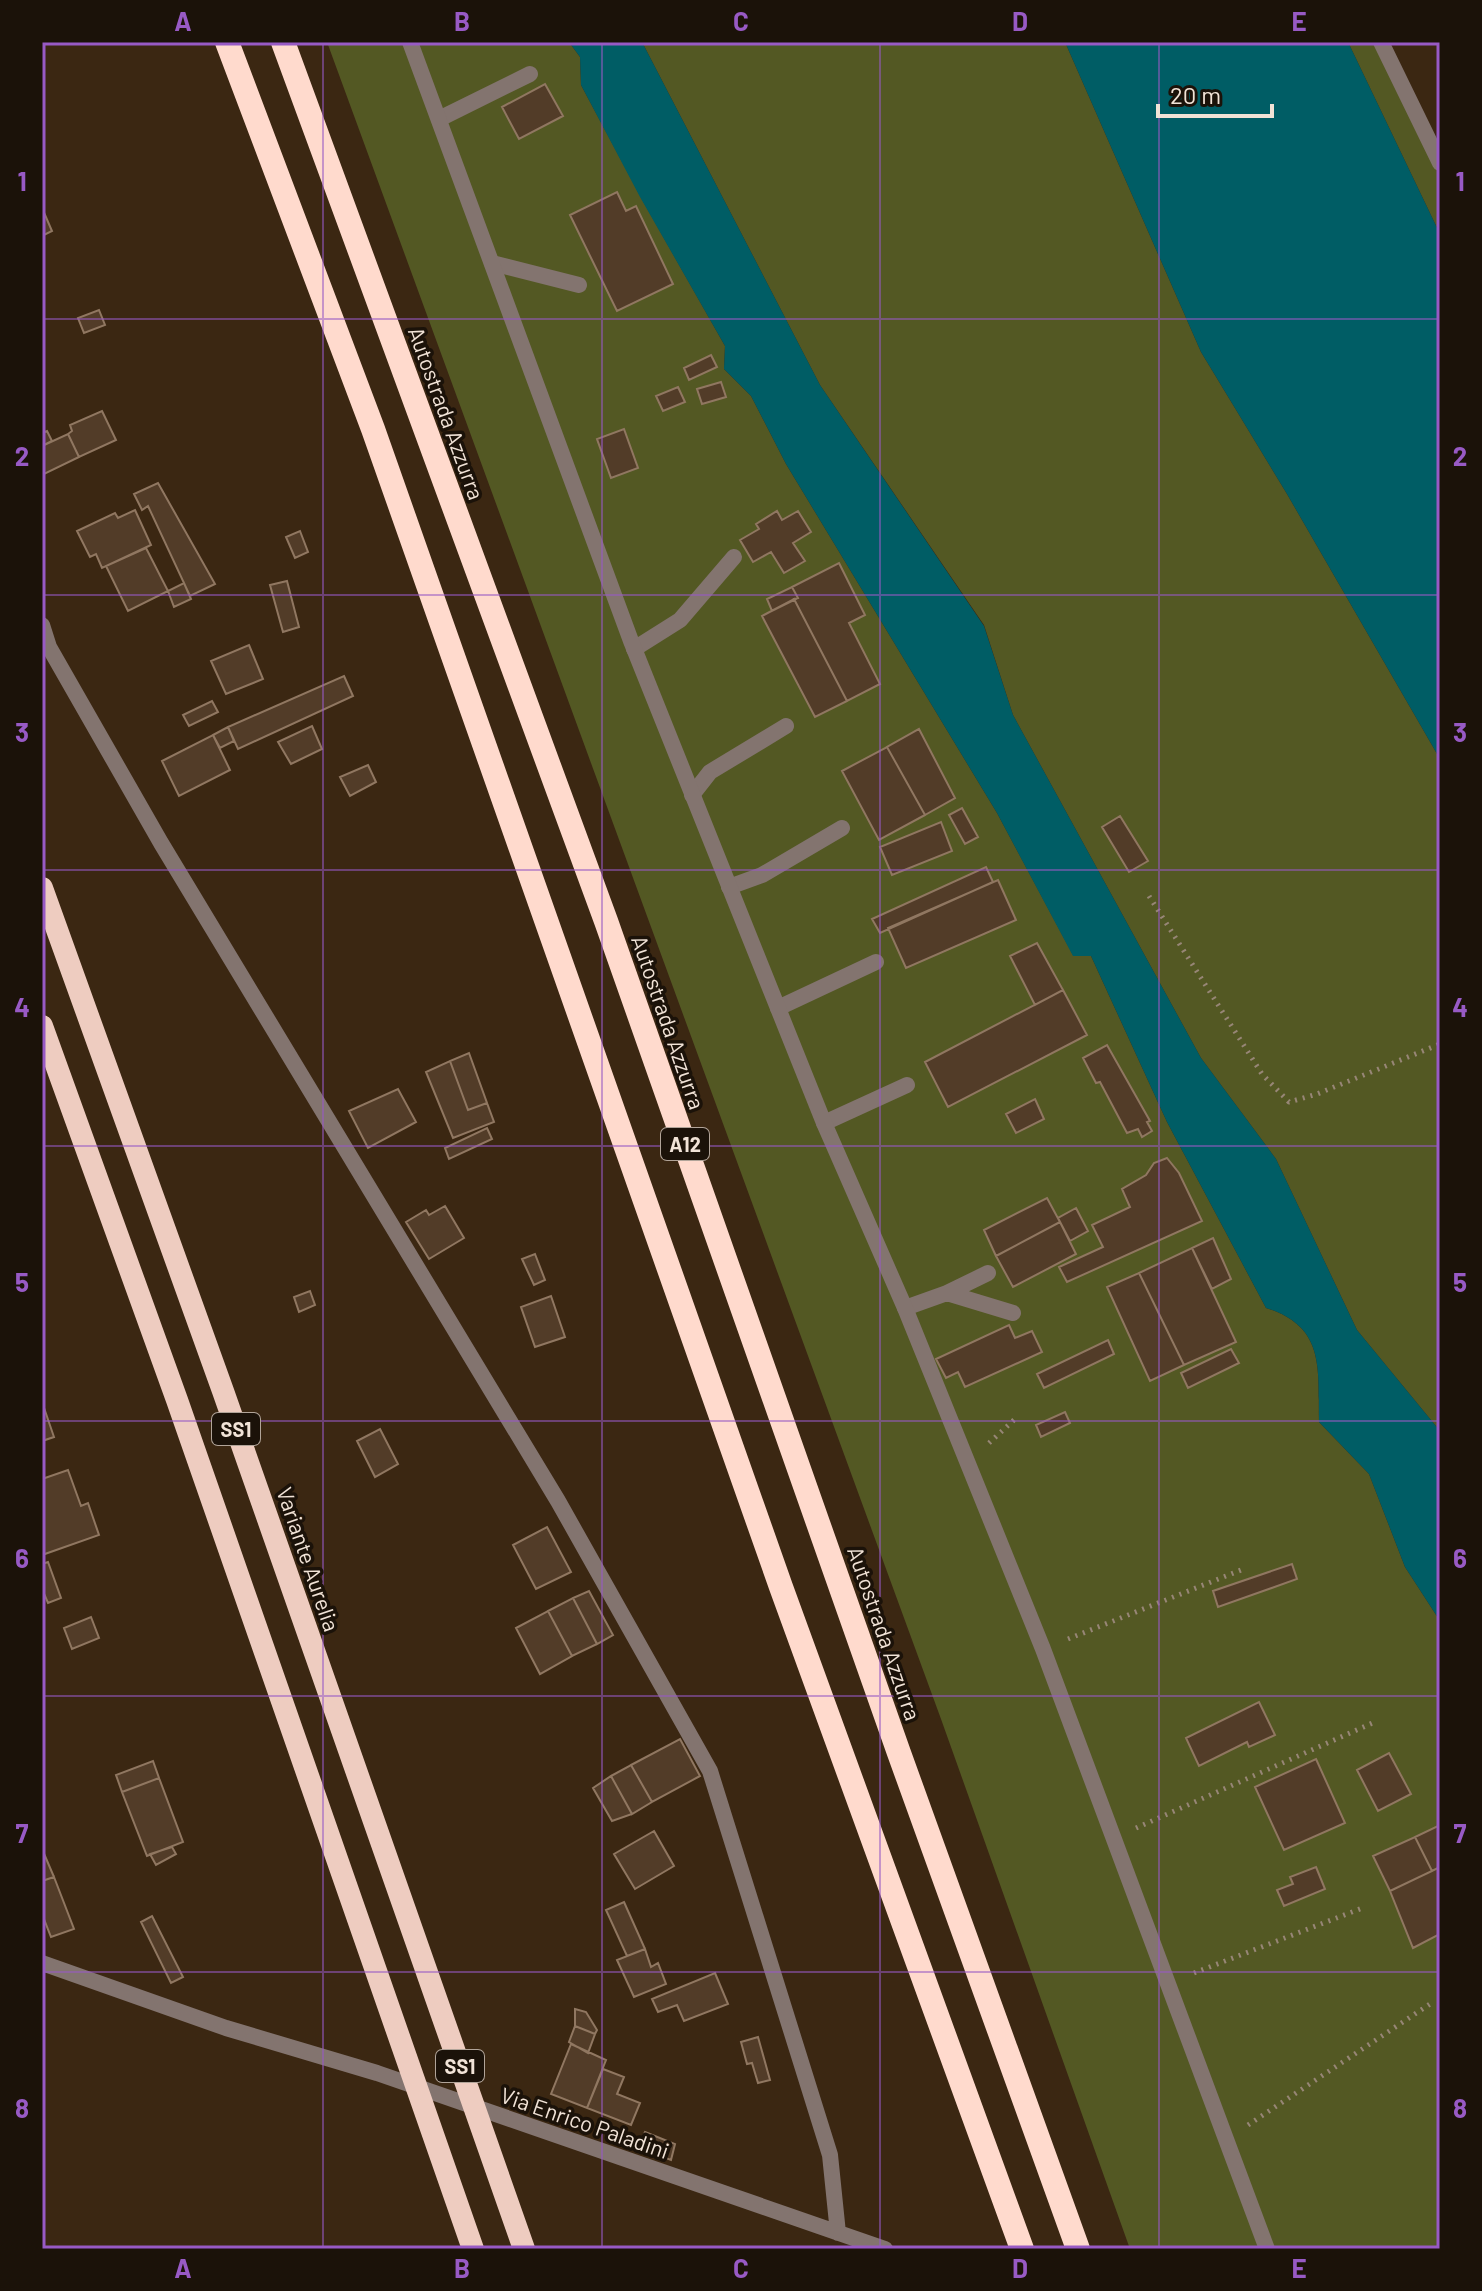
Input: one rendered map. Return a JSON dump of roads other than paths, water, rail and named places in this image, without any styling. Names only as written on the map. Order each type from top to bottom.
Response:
[{"type":"highway","name":"A12","points":[[227,42],[373,429],[781,1587],[1022,2249]]},
{"type":"highway","name":"Autostrada Azzurra","points":[[283,42],[606,921],[899,1753],[1078,2249]]},
{"type":"highway","name":"Variante Aurelia","points":[[42,888],[524,2249]]},
{"type":"highway","name":"SS1","points":[[42,1026],[177,1400],[473,2249]]},
{"type":"street","points":[[410,42],[634,649],[824,1123],[905,1308],[1043,1649],[1267,2249]]},
{"type":"street","points":[[1381,42],[1440,163]]},
{"type":"street","points":[[439,119],[530,74]]},
{"type":"street","points":[[492,263],[579,285]]},
{"type":"street","points":[[634,649],[680,620],[734,557]]},
{"type":"street","points":[[42,625],[49,647],[161,843],[558,1501],[710,1771],[830,2155],[838,2233]]},
{"type":"street","points":[[692,795],[710,772],[786,726]]},
{"type":"street","points":[[729,887],[762,875],[842,828]]},
{"type":"street","points":[[778,1008],[876,962]]},
{"type":"street","points":[[824,1123],[907,1085]]},
{"type":"street","points":[[905,1308],[947,1293],[988,1273]]},
{"type":"street","points":[[947,1293],[1013,1313]]},
{"type":"street","name":"Via Enrico Paladini","points":[[42,1963],[226,2028],[377,2073],[885,2249]]},
{"type":"water","points":[[569,42],[642,42],[820,385],[984,626],[1013,715],[1201,1058],[1276,1159],[1357,1330],[1440,1431],[1440,1621],[1405,1567],[1369,1474],[1319,1422],[1318,1368],[1309,1338],[1285,1316],[1266,1308],[1167,1122],[1091,956],[1073,956],[997,813],[786,464],[751,396],[724,369],[725,346],[640,197],[581,85],[580,57]]},
{"type":"water","points":[[1065,42],[1348,42],[1440,234],[1440,759],[1201,352]]}]
